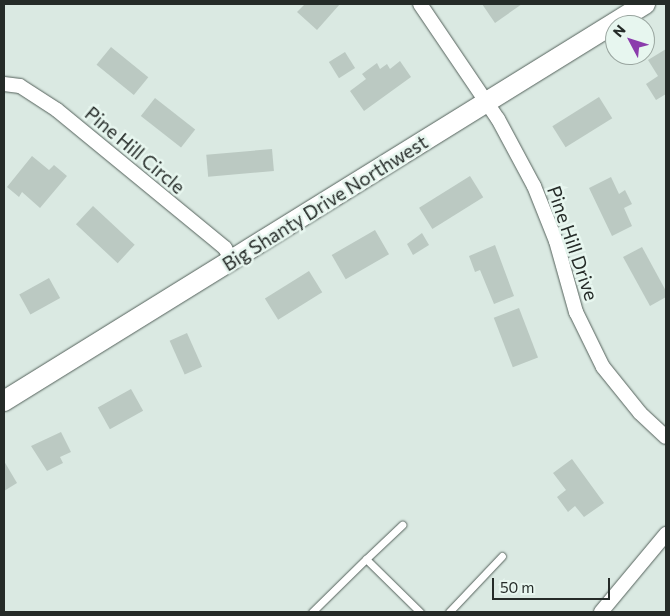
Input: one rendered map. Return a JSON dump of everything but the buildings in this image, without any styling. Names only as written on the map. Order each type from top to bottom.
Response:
[{"type":"street","name":"Pine Hill Drive","points":[[420,4],[487,102],[515,148],[546,214],[576,312],[589,342],[621,391],[666,437]]},
{"type":"street","name":"Big Shanty Drive Northwest","points":[[4,401],[645,4]]},
{"type":"street","name":"Pine Hill Circle","points":[[4,84],[20,86],[57,110],[225,248],[232,261]]},
{"type":"street","points":[[601,612],[666,534]]},
{"type":"lane","points":[[312,612],[402,525]]},
{"type":"lane","points":[[449,612],[502,556]]},
{"type":"lane","points":[[366,559],[420,612]]}]
